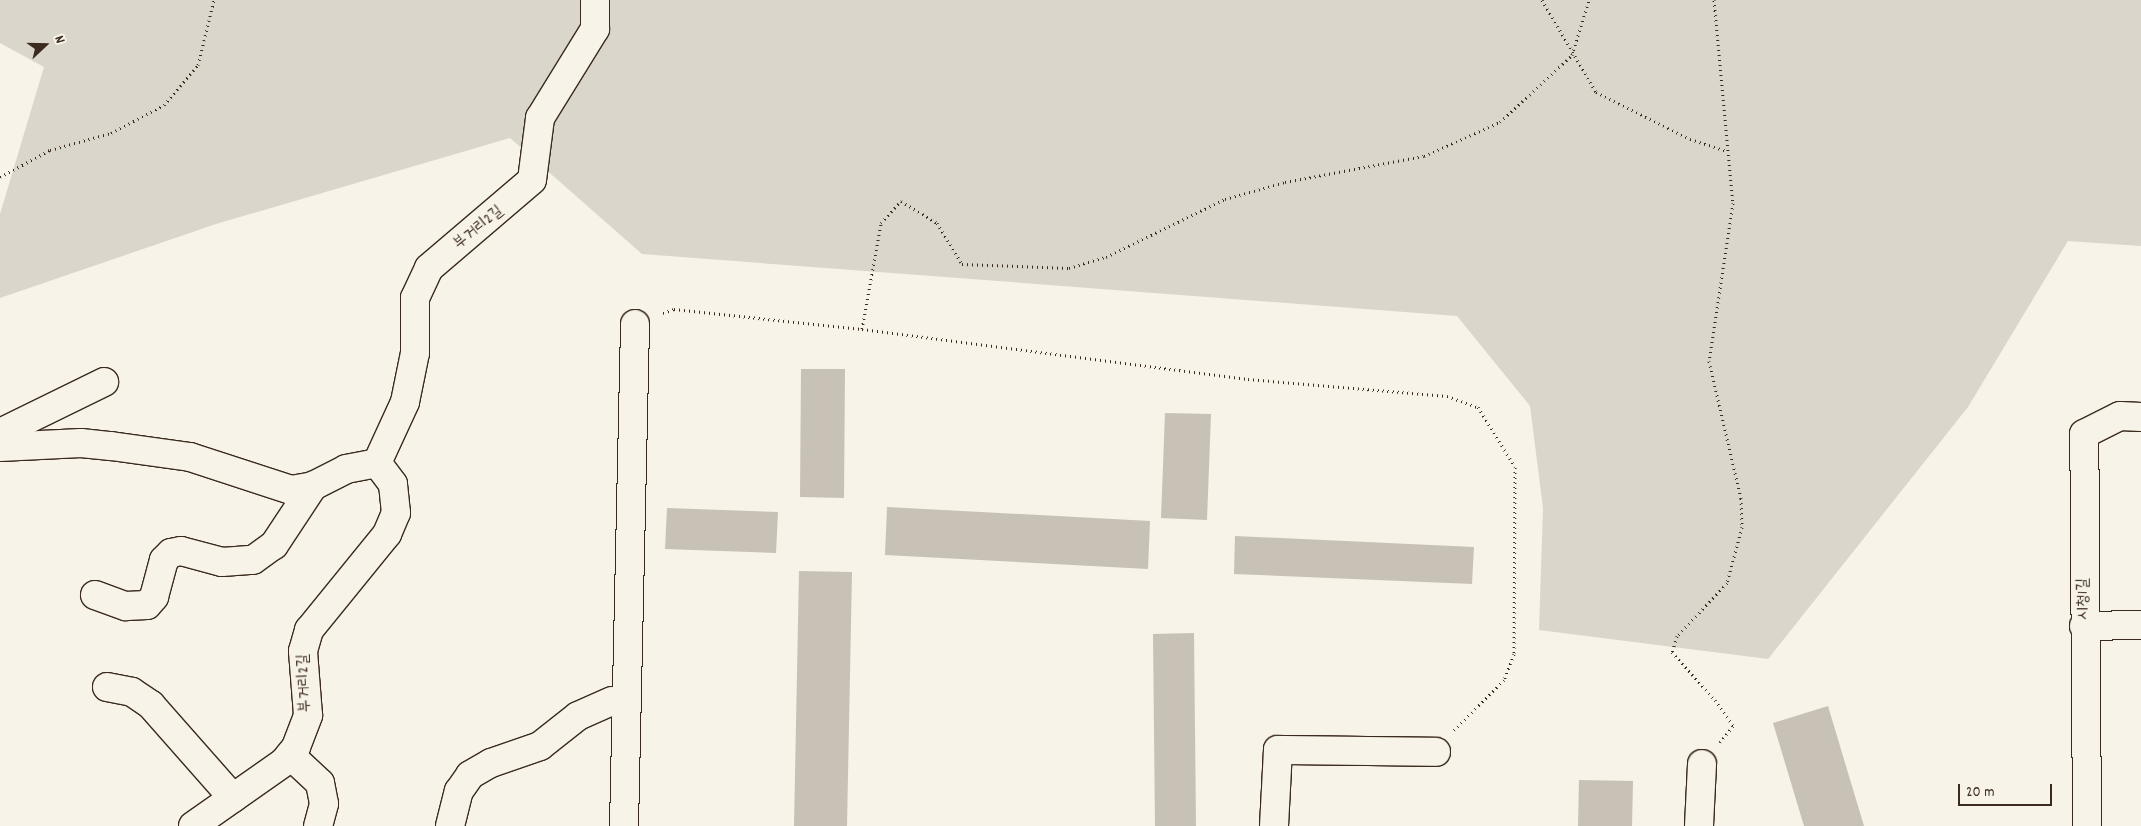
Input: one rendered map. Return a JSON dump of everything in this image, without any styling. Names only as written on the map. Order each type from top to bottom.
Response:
[{"type":"street","name":"부거리2길","points":[[193,826],[290,755],[296,747],[308,715],[303,650],[309,630],[376,548],[396,513],[393,484],[377,463],[405,402],[414,353],[415,298],[430,268],[507,205],[532,180],[540,118],[595,29],[595,0]]},
{"type":"street","points":[[624,826],[635,324]]},
{"type":"street","points":[[0,433],[104,382]]},
{"type":"street","name":"시청1길","points":[[2087,826],[2084,434],[2120,416],[2141,417]]},
{"type":"street","points":[[0,447],[81,443],[190,457],[291,490],[313,486],[346,469],[377,463]]},
{"type":"street","points":[[95,595],[126,606],[147,605],[154,597],[164,560],[171,553],[181,551],[222,562],[253,560],[274,545],[313,486]]},
{"type":"street","points":[[2084,626],[2141,625]]},
{"type":"street","points":[[107,687],[132,692],[151,705],[233,798]]},
{"type":"street","points":[[450,826],[459,791],[470,775],[491,763],[540,746],[578,716],[612,700]]},
{"type":"street","points":[[1274,826],[1278,750],[1436,752]]},
{"type":"street","points":[[290,755],[320,783],[324,804],[318,826]]},
{"type":"street","points":[[1699,826],[1702,764]]},
{"type":"path","points":[[0,177],[50,150],[111,133],[164,105],[198,65],[214,0]]},
{"type":"path","points":[[1542,0],[1572,55],[1596,92],[1690,139],[1726,151]]},
{"type":"path","points":[[862,329],[881,223],[901,201],[936,223],[962,264],[1070,268],[1106,257],[1225,200],[1285,182],[1424,156],[1500,122],[1572,55],[1589,0]]},
{"type":"path","points":[[1702,764],[1733,726],[1714,700],[1672,652],[1677,636],[1727,583],[1742,527],[1741,498],[1709,361],[1733,203],[1726,151],[1714,0]]},
{"type":"path","points":[[635,324],[674,309],[862,329],[1248,379],[1447,396],[1478,407],[1515,468],[1514,654],[1504,680],[1465,716],[1436,752]]},
{"type":"shaded area","points":[[0,0],[2141,0],[2141,246],[2068,241],[1968,407],[1768,659],[1539,630],[1543,508],[1530,406],[1457,316],[642,254],[510,138],[216,224],[0,298],[0,214],[44,67],[0,43]]},
{"type":"building","points":[[801,369],[845,369],[844,498],[800,497]]},
{"type":"building","points":[[1165,413],[1211,414],[1207,520],[1161,518]]},
{"type":"building","points":[[887,507],[1150,521],[1148,569],[885,555]]},
{"type":"building","points":[[667,508],[778,512],[776,553],[665,549]]},
{"type":"building","points":[[1235,536],[1474,547],[1472,584],[1234,574]]},
{"type":"building","points":[[799,571],[852,572],[847,826],[794,826]]},
{"type":"building","points":[[1194,633],[1196,826],[1155,826],[1153,634]]},
{"type":"building","points":[[1828,706],[1864,826],[1804,826],[1773,723]]},
{"type":"building","points":[[1579,780],[1633,781],[1632,826],[1578,826]]}]
